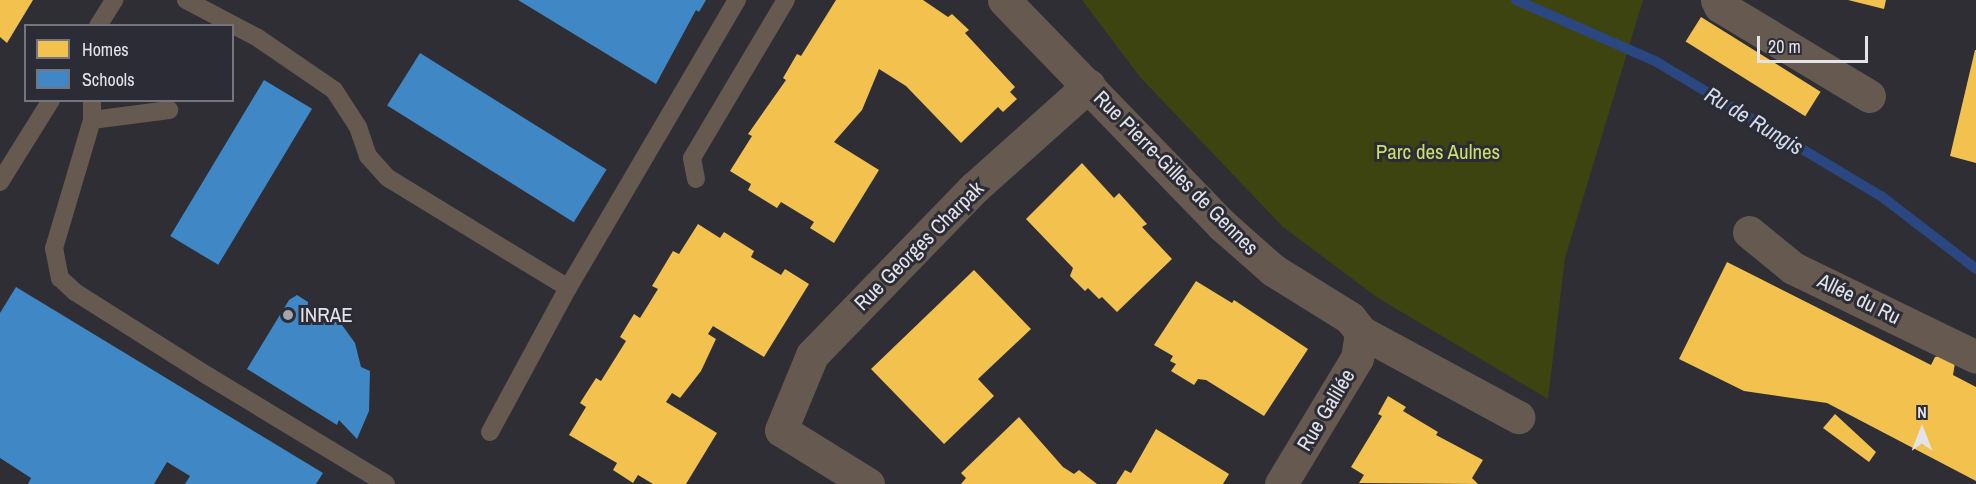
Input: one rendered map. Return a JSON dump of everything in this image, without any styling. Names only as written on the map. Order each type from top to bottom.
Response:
[{"type":"street","name":"Rue Pierre-Gilles de Gennes","points":[[1004,0],[1089,85],[1222,225],[1273,270],[1350,318],[1361,332],[1518,417]]},
{"type":"street","points":[[1717,0],[1720,6],[1869,96]]},
{"type":"street","name":"Rue Georges Charpak","points":[[868,484],[781,430],[812,355],[974,189],[1089,85]]},
{"type":"street","name":"Allée du Ru","points":[[1749,232],[1793,268],[1976,357]]},
{"type":"street","name":"Rue Galilée","points":[[1281,484],[1357,358],[1361,332]]},
{"type":"lane","points":[[99,24],[114,0]]},
{"type":"lane","points":[[186,0],[231,24]]},
{"type":"lane","points":[[490,432],[568,288],[737,0]]},
{"type":"lane","points":[[696,179],[692,158],[786,0]]},
{"type":"lane","points":[[234,25],[258,38],[334,90],[358,127],[368,156],[388,178],[568,288]]},
{"type":"lane","points":[[0,182],[50,102]]},
{"type":"lane","points":[[92,102],[92,120],[54,248],[56,270],[66,285],[386,484]]},
{"type":"lane","points":[[92,120],[169,110]]},
{"type":"green space","name":"Parc des Aulnes","points":[[1082,0],[1643,0],[1565,258],[1548,399],[1378,298],[1283,227],[1140,77]]},
{"type":"building: Homes","points":[[0,0],[33,0],[7,43],[0,37]]},
{"type":"building: Homes","points":[[836,0],[923,0],[948,17],[952,14],[969,30],[965,33],[1015,87],[1010,92],[1017,99],[1003,112],[998,107],[961,143],[906,86],[879,69],[862,110],[834,142],[879,170],[834,243],[810,228],[814,222],[781,202],[777,208],[748,190],[751,184],[730,171],[752,136],[748,134],[786,80],[783,78],[797,54],[801,56]]},
{"type":"building: Homes","points":[[1848,0],[1886,0],[1884,9]]},
{"type":"building: Homes","points":[[1701,17],[1821,92],[1805,116],[1686,42]]},
{"type":"building: Homes","points":[[1976,50],[1976,163],[1950,156]]},
{"type":"building: Homes","points":[[1082,163],[1114,198],[1119,193],[1147,224],[1142,227],[1172,259],[1117,312],[1102,297],[1099,299],[1088,288],[1085,291],[1070,276],[1073,268],[1026,219]]},
{"type":"building: Homes","points":[[698,224],[720,238],[724,232],[754,251],[751,257],[781,275],[785,269],[809,284],[764,357],[713,326],[708,334],[716,339],[701,371],[680,398],[672,393],[666,402],[717,433],[686,484],[653,484],[638,475],[633,483],[613,470],[617,463],[569,435],[586,407],[580,403],[596,378],[601,381],[626,341],[620,337],[634,314],[640,318],[658,289],[652,286],[673,251],[679,254]]},
{"type":"building: Homes","points":[[1727,262],[1931,365],[1935,357],[1945,355],[1955,363],[1953,375],[1976,387],[1976,481],[1827,403],[1744,391],[1679,359]]},
{"type":"building: Homes","points":[[974,270],[1031,329],[978,379],[994,396],[944,444],[871,369]]},
{"type":"building: Homes","points":[[1196,281],[1232,303],[1234,300],[1308,349],[1264,416],[1206,380],[1198,379],[1194,385],[1171,371],[1176,364],[1170,361],[1173,356],[1154,345]]},
{"type":"building: Homes","points":[[1388,396],[1406,407],[1403,411],[1438,432],[1436,435],[1483,460],[1472,478],[1478,484],[1359,483],[1364,475],[1351,467],[1382,416],[1378,414]]},
{"type":"building: Homes","points":[[1835,414],[1876,452],[1869,462],[1823,428]]},
{"type":"building: Homes","points":[[1019,417],[1063,467],[1074,474],[1079,470],[1097,484],[961,484],[966,478],[961,473]]},
{"type":"building: Homes","points":[[1156,429],[1229,474],[1223,484],[1116,484],[1125,470],[1131,473]]},
{"type":"building: Schools","points":[[518,0],[706,0],[699,12],[696,10],[656,84]]},
{"type":"building: Schools","points":[[420,53],[607,170],[574,222],[387,106]]},
{"type":"building: Schools","points":[[264,80],[312,109],[218,265],[170,236]]},
{"type":"building: Schools","points":[[16,287],[323,473],[316,484],[185,484],[190,476],[167,462],[154,484],[28,484],[31,478],[0,458],[0,313]]},
{"type":"building: Schools","points":[[297,295],[308,302],[307,312],[316,316],[322,308],[337,318],[355,343],[361,367],[370,371],[369,411],[357,439],[339,420],[337,425],[247,369],[289,300]]},
{"type":"waterway","name":"Ru de Rungis","points":[[1516,0],[1655,61],[1881,196],[1976,269]]},
{"type":"place","name":"INRAE","points":[[288,315]]}]
